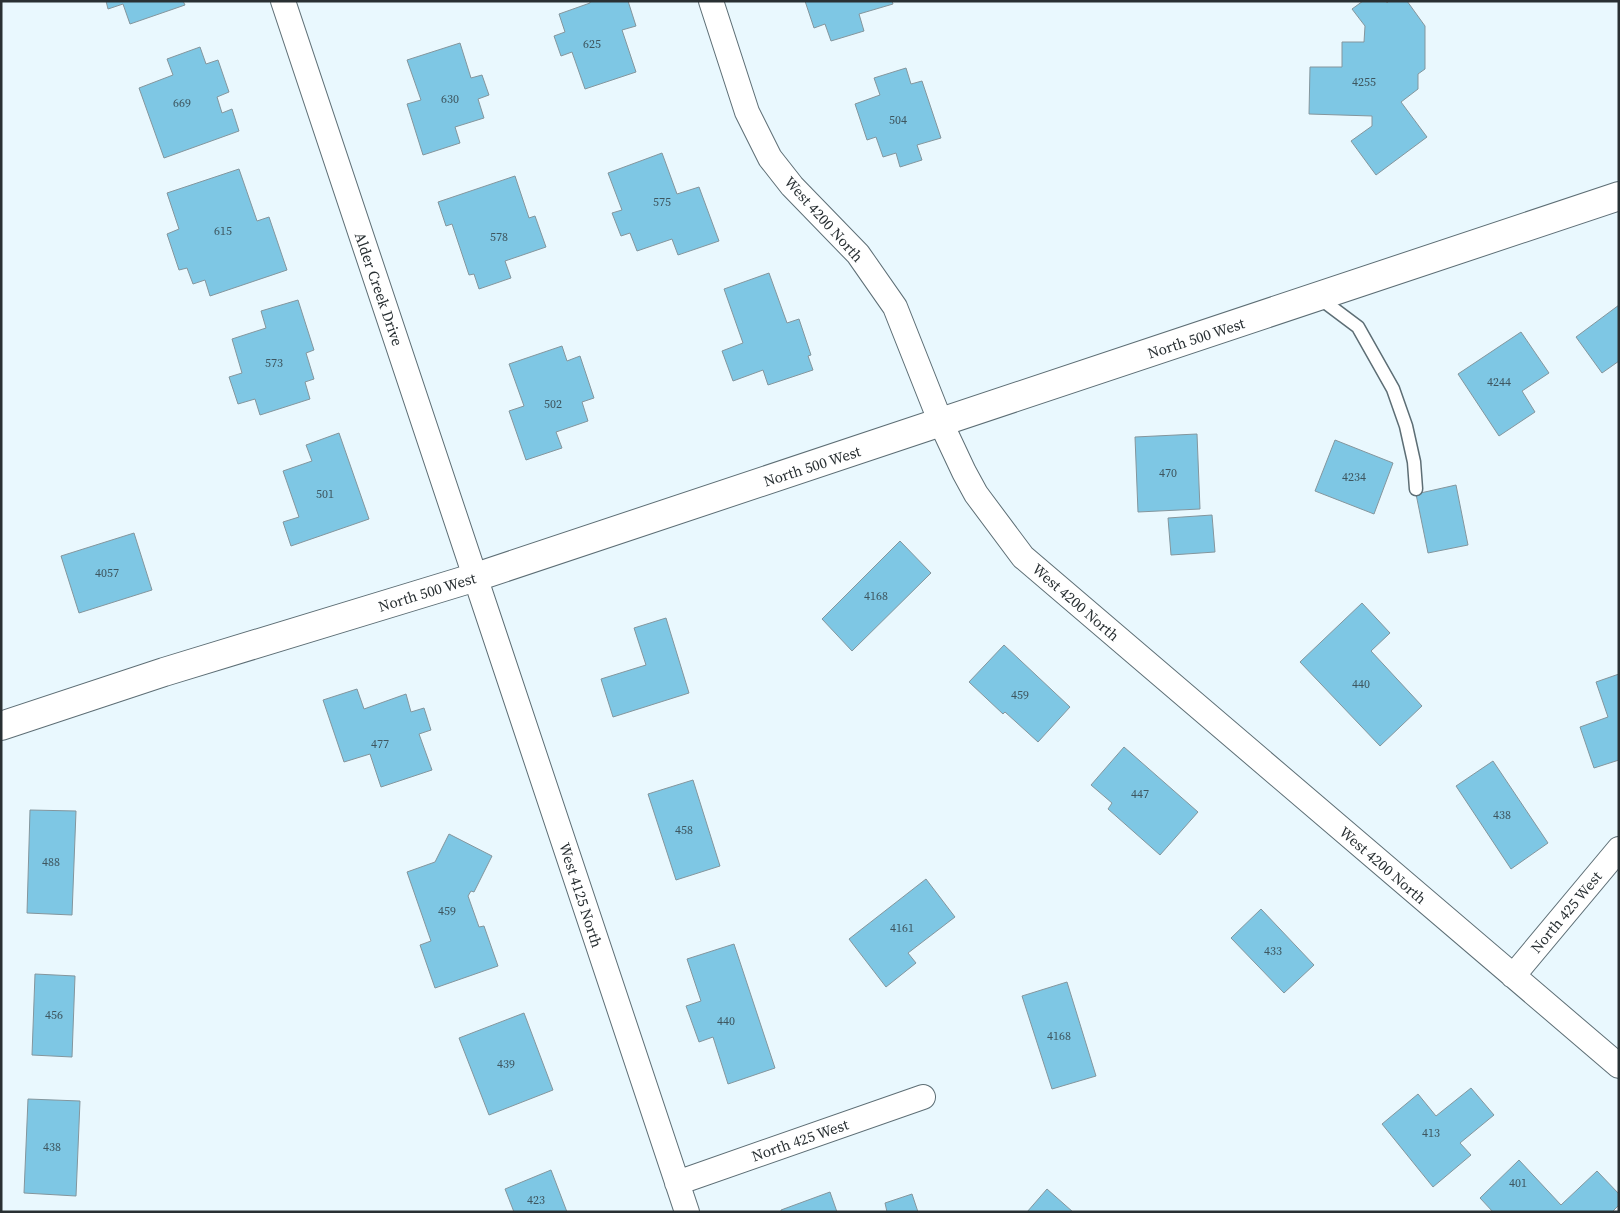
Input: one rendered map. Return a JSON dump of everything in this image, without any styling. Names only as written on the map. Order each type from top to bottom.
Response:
[{"type":"street","name":"Alder Creek Drive","points":[[283,1],[476,577]]},
{"type":"street","name":"West 4200 North","points":[[711,1],[747,112],[770,158],[792,186],[858,254],[895,307],[941,423],[976,494],[1023,557],[1619,1066]]},
{"type":"street","name":"North 500 West","points":[[1,726],[164,672],[476,577],[1619,196]]},
{"type":"street","name":"West 4125 North","points":[[476,577],[687,1212]]},
{"type":"street","name":"North 425 West","points":[[1512,976],[1619,850]]},
{"type":"street","name":"North 425 West","points":[[676,1183],[923,1097]]},
{"type":"lane","points":[[1318,297],[1358,327],[1393,389],[1406,426],[1414,462],[1416,489]]},
{"type":"building","points":[[106,1],[183,1],[185,5],[130,24],[123,4],[108,9]]},
{"type":"building","points":[[590,1],[628,1],[636,26],[622,30],[636,72],[585,89],[572,52],[561,56],[554,36],[565,32],[559,14],[590,3]]},
{"type":"building","points":[[805,1],[892,1],[893,4],[859,14],[864,31],[831,41],[825,24],[814,28]]},
{"type":"building","points":[[1363,1],[1386,1],[1387,3],[1389,1],[1407,1],[1425,26],[1425,69],[1418,74],[1418,89],[1401,102],[1427,137],[1376,175],[1351,141],[1372,126],[1372,116],[1309,114],[1310,67],[1342,67],[1342,42],[1364,42],[1365,26],[1352,9]]},
{"type":"building","points":[[460,43],[471,78],[482,75],[489,95],[478,99],[484,118],[455,127],[460,143],[423,155],[407,104],[421,100],[407,60]]},
{"type":"building","points":[[200,47],[206,64],[218,60],[229,92],[217,97],[222,113],[232,109],[239,131],[164,158],[139,88],[173,75],[167,59]]},
{"type":"building","points":[[906,68],[911,84],[922,81],[941,138],[917,145],[922,160],[900,167],[896,153],[883,157],[876,137],[867,140],[855,104],[880,95],[874,78]]},
{"type":"building","points":[[662,153],[677,194],[699,187],[719,241],[678,255],[672,239],[637,251],[630,233],[621,236],[612,213],[622,210],[608,173]]},
{"type":"building","points":[[239,169],[257,221],[269,217],[287,270],[210,296],[205,280],[193,284],[187,268],[179,270],[167,234],[179,229],[167,193]]},
{"type":"building","points":[[515,176],[529,218],[535,216],[546,247],[505,261],[511,278],[479,289],[474,274],[469,275],[452,224],[446,226],[438,202]]},
{"type":"building","points":[[769,273],[787,323],[799,319],[811,355],[808,356],[813,370],[768,385],[763,370],[733,381],[722,351],[743,343],[724,289]]},
{"type":"building","points":[[298,300],[314,350],[306,353],[314,379],[305,382],[310,399],[260,415],[255,399],[238,404],[229,377],[242,373],[232,339],[266,328],[261,311]]},
{"type":"building","points":[[1619,305],[1619,361],[1602,373],[1576,337]]},
{"type":"building","points":[[1521,332],[1549,373],[1522,391],[1535,412],[1499,436],[1458,374]]},
{"type":"building","points":[[562,346],[567,361],[580,356],[594,398],[582,402],[588,421],[556,432],[562,448],[526,460],[509,411],[524,406],[509,364]]},
{"type":"building","points":[[339,433],[369,519],[291,546],[283,522],[299,517],[283,471],[312,461],[306,445]]},
{"type":"building","points":[[1197,434],[1200,509],[1138,512],[1135,437]]},
{"type":"building","points":[[1335,440],[1393,463],[1374,514],[1315,491]]},
{"type":"building","points":[[1456,485],[1468,545],[1428,553],[1416,494]]},
{"type":"building","points":[[1212,515],[1215,552],[1171,555],[1168,518]]},
{"type":"building","points":[[134,533],[152,590],[79,613],[61,556]]},
{"type":"building","points":[[900,541],[931,573],[852,651],[822,619]]},
{"type":"building","points":[[1362,603],[1390,633],[1371,651],[1422,706],[1380,746],[1300,662]]},
{"type":"building","points":[[666,618],[689,693],[613,717],[601,679],[646,665],[634,628]]},
{"type":"building","points":[[1004,645],[1070,707],[1038,742],[1005,712],[1003,714],[969,682]]},
{"type":"building","points":[[1619,674],[1619,760],[1594,768],[1580,727],[1608,717],[1596,682]]},
{"type":"building","points":[[357,689],[364,709],[406,694],[411,712],[424,708],[431,730],[419,734],[432,770],[381,787],[370,754],[344,762],[323,700]]},
{"type":"building","points":[[1124,747],[1198,812],[1160,855],[1108,809],[1112,803],[1091,785]]},
{"type":"building","points":[[1493,761],[1548,843],[1511,869],[1456,786]]},
{"type":"building","points":[[693,780],[720,866],[676,880],[648,794]]},
{"type":"building","points":[[30,810],[76,811],[72,915],[27,913]]},
{"type":"building","points":[[449,834],[492,856],[474,892],[471,891],[468,896],[479,927],[484,926],[498,966],[435,988],[420,945],[431,941],[407,872],[435,862]]},
{"type":"building","points":[[926,879],[955,917],[908,953],[916,963],[886,987],[849,939]]},
{"type":"building","points":[[1261,909],[1314,965],[1284,993],[1231,938]]},
{"type":"building","points":[[734,944],[775,1068],[728,1084],[713,1037],[699,1042],[686,1006],[701,1001],[687,959]]},
{"type":"building","points":[[35,974],[75,976],[72,1057],[32,1055]]},
{"type":"building","points":[[1067,982],[1096,1076],[1052,1089],[1022,996]]},
{"type":"building","points":[[524,1013],[553,1090],[489,1115],[459,1038]]},
{"type":"building","points":[[1471,1088],[1494,1115],[1460,1143],[1471,1155],[1433,1187],[1382,1124],[1418,1094],[1436,1116]]},
{"type":"building","points":[[28,1099],[80,1101],[76,1196],[24,1193]]},
{"type":"building","points":[[1519,1160],[1561,1205],[1597,1171],[1619,1194],[1619,1205],[1612,1212],[1493,1212],[1480,1198]]},
{"type":"building","points":[[551,1170],[567,1212],[514,1212],[505,1189]]},
{"type":"building","points":[[1047,1189],[1073,1212],[1027,1212]]},
{"type":"building","points":[[830,1192],[837,1212],[781,1212],[781,1210]]},
{"type":"building","points":[[912,1194],[918,1212],[887,1212],[885,1203]]}]
